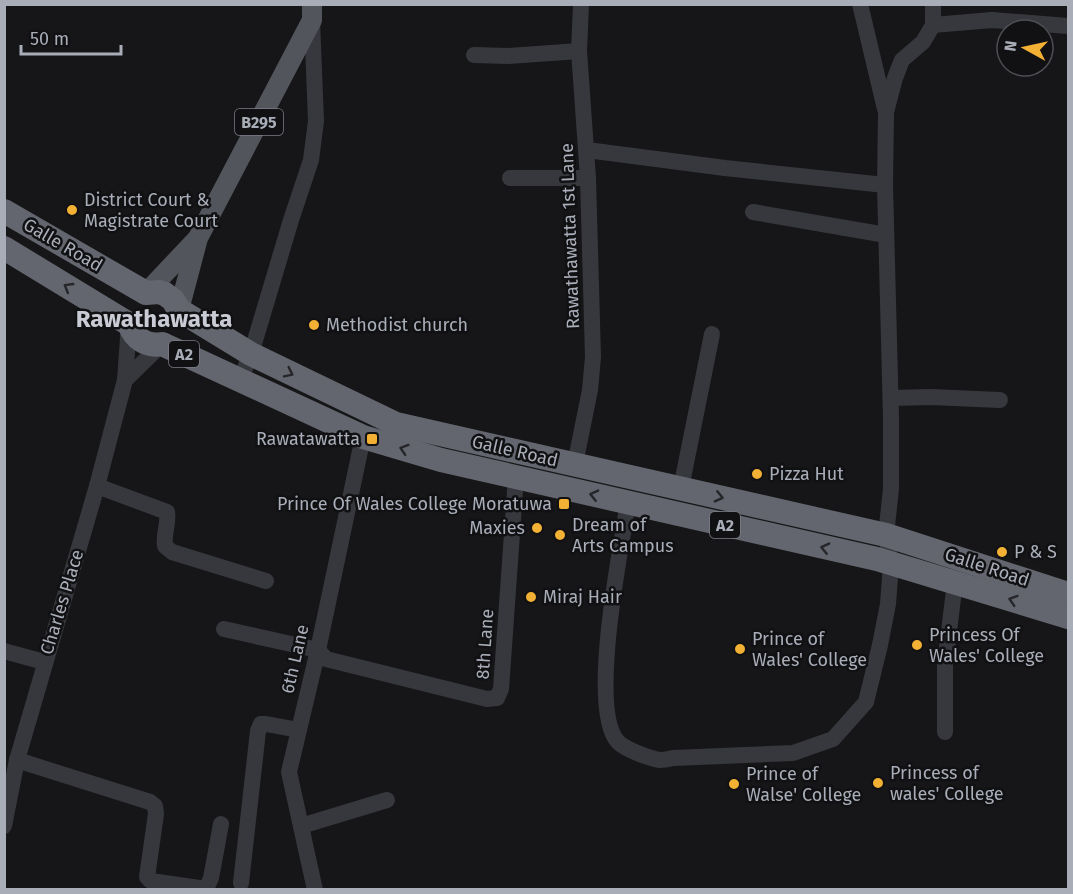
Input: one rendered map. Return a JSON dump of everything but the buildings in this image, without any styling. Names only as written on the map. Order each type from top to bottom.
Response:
[{"type":"highway","name":"Galle Road","points":[[4,212],[146,293],[165,294],[173,300],[179,310],[251,354],[396,424],[886,535],[1068,594]]},
{"type":"highway","name":"Galle Road","points":[[4,248],[129,324],[132,332],[144,343],[162,344],[363,437],[441,460],[891,564],[1068,617]]},
{"type":"highway","name":"B295","points":[[129,324],[130,307],[146,293]]},
{"type":"highway","points":[[162,344],[178,330],[179,310]]},
{"type":"main road","name":"B295","points":[[179,310],[198,238],[312,12]]},
{"type":"main road","name":"B295","points":[[146,293],[198,238]]},
{"type":"street","name":"Rawathawatta 1st Lane","points":[[575,464],[590,390],[593,357],[587,150],[579,51],[581,4]]},
{"type":"street","points":[[860,4],[886,112]]},
{"type":"street","points":[[628,503],[607,644],[606,698],[611,728],[619,743],[653,759],[661,760],[793,753],[833,738],[866,702],[888,604],[891,564],[886,535],[891,489],[891,398],[885,185],[886,112],[902,60],[923,42],[933,25],[933,4]]},
{"type":"street","points":[[240,380],[251,354],[311,160],[316,121],[312,12]]},
{"type":"street","points":[[933,25],[992,20],[1068,26]]},
{"type":"street","points":[[474,55],[508,56],[579,51]]},
{"type":"street","points":[[587,150],[885,185]]},
{"type":"street","points":[[510,178],[588,177]]},
{"type":"street","points":[[753,212],[886,235]]},
{"type":"street","name":"Charles Place","points":[[4,826],[16,760],[97,486],[125,380],[129,324]]},
{"type":"street","points":[[681,488],[712,334]]},
{"type":"street","points":[[125,380],[162,344]]},
{"type":"street","points":[[891,398],[1000,400]]},
{"type":"street","name":"6th Lane","points":[[315,890],[289,772],[318,650],[363,437]]},
{"type":"street","name":"8th Lane","points":[[318,650],[326,659],[487,699],[497,698],[501,689],[516,477]]},
{"type":"street","points":[[97,486],[167,512],[165,546],[172,552],[267,581]]},
{"type":"street","points":[[945,732],[945,664],[955,582]]},
{"type":"street","points":[[224,629],[318,650]]},
{"type":"street","points":[[4,651],[44,662]]},
{"type":"street","points":[[241,884],[258,731],[261,724],[298,730]]},
{"type":"street","points":[[16,760],[150,802],[156,814],[147,877],[151,881],[206,889],[212,878],[221,824]]},
{"type":"street","points":[[301,826],[387,800]]},
{"type":"place","name":"District Court & Magistrate Court","points":[[72,210]]},
{"type":"place","name":"Methodist church","points":[[314,325]]},
{"type":"place","name":"Rawatawatta","points":[[372,439]]},
{"type":"place","name":"Pizza Hut","points":[[757,474]]},
{"type":"place","name":"Prince Of Wales College Moratuwa","points":[[564,504]]},
{"type":"place","name":"Maxies","points":[[537,528]]},
{"type":"place","name":"Dream of Arts Campus","points":[[560,535]]},
{"type":"place","name":"P & S","points":[[1002,552]]},
{"type":"place","name":"Miraj Hair","points":[[531,597]]},
{"type":"place","name":"Princess Of Wales' College","points":[[917,645]]},
{"type":"place","name":"Prince of Wales' College","points":[[740,649]]},
{"type":"place","name":"Princess of wales' College","points":[[878,783]]},
{"type":"place","name":"Prince of Walse' College","points":[[734,784]]},
{"type":"district","name":"Rawathawatta","points":[[154,319]]}]
